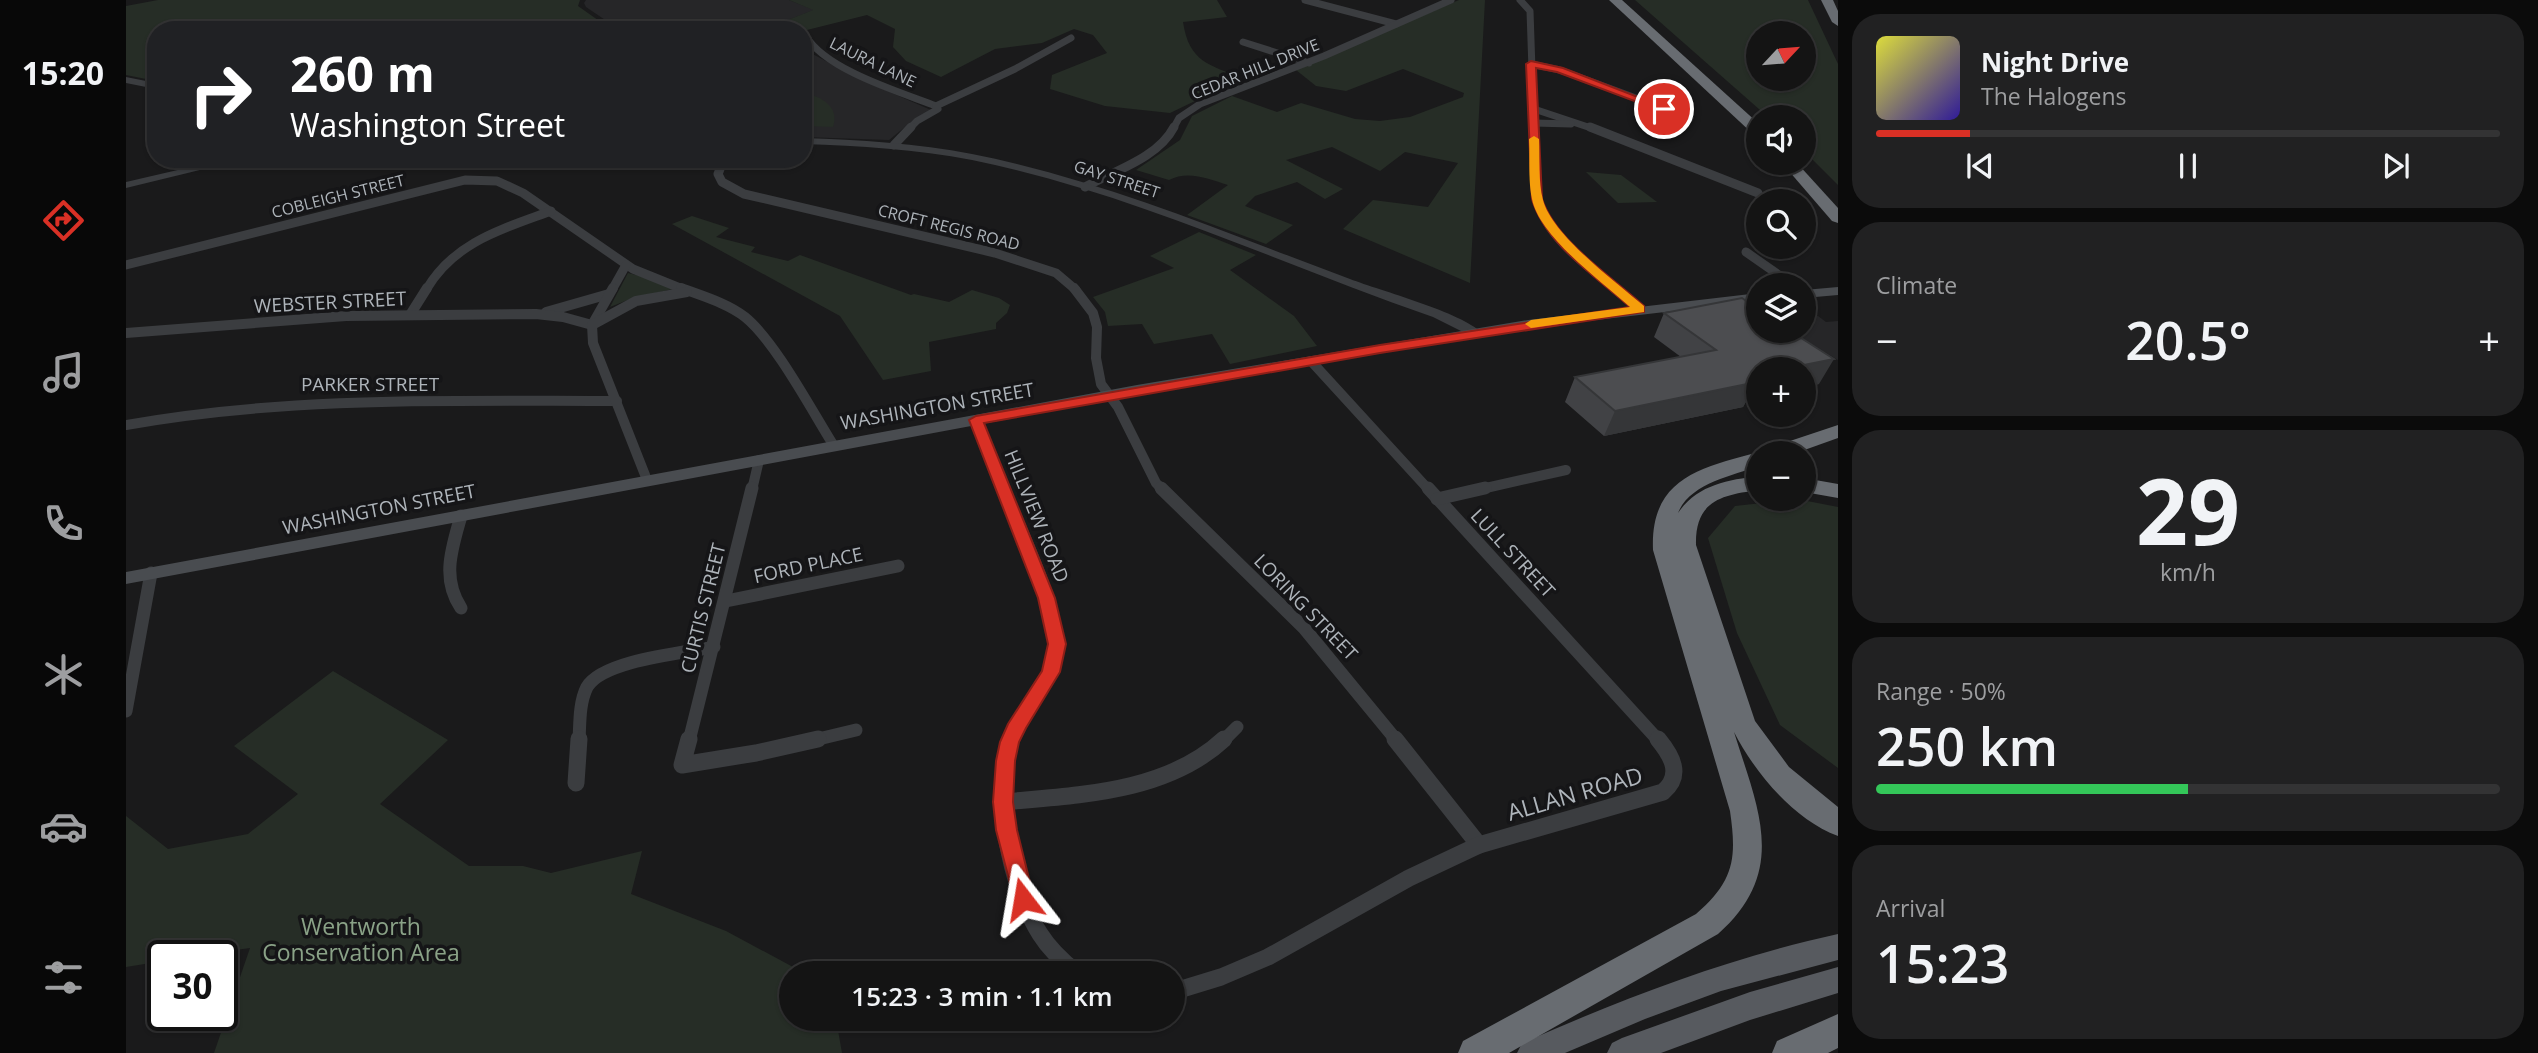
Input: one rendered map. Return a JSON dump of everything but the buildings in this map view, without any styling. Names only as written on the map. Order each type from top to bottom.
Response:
[{"type":"highway","points":[[1615,0],[1746,120]]},
{"type":"highway","points":[[1827,0],[1838,22]]},
{"type":"highway","points":[[1800,175],[1838,218]]},
{"type":"highway","points":[[1810,441],[1838,431]]},
{"type":"highway","points":[[1475,1053],[1707,924],[1725,909],[1744,881],[1749,859],[1749,837],[1744,811],[1665,550],[1662,526],[1665,512],[1672,500],[1688,486],[1746,464]]},
{"type":"highway","points":[[1746,484],[1722,489],[1694,505],[1685,522],[1684,545],[1737,712],[1746,731],[1774,771],[1838,823]]},
{"type":"highway","points":[[1816,487],[1838,491]]},
{"type":"highway","points":[[1789,1053],[1838,1031]]},
{"type":"main road","points":[[1816,293],[1838,291]]},
{"type":"main road","name":"WASHINGTON STREET","points":[[126,578],[1109,395],[1311,360],[1640,309],[1746,298]]},
{"type":"main road","points":[[1532,1053],[1659,1001],[1724,978],[1838,947]]},
{"type":"main road","points":[[1622,1053],[1750,1006],[1838,980]]},
{"type":"street","points":[[1305,0],[1396,24]]},
{"type":"street","name":"CEDAR HILL DRIVE","points":[[1086,187],[1155,150],[1168,139],[1179,118],[1199,104],[1309,63],[1451,0]]},
{"type":"street","points":[[1520,0],[1530,11],[1537,199],[1544,218],[1573,250],[1640,309]]},
{"type":"street","points":[[894,145],[911,126],[936,111],[936,106],[1015,69],[1071,38]]},
{"type":"street","points":[[1243,42],[1309,63]]},
{"type":"street","name":"LAURA LANE","points":[[812,48],[875,81],[936,106]]},
{"type":"street","points":[[1531,64],[1560,70],[1690,118]]},
{"type":"street","points":[[126,79],[147,84]]},
{"type":"street","points":[[1534,109],[1551,112],[1748,189]]},
{"type":"street","points":[[1534,123],[1582,125]]},
{"type":"street","name":"GAY STREET","points":[[812,141],[894,145],[974,157],[1086,187],[1170,214],[1437,314],[1476,333]]},
{"type":"street","points":[[126,185],[201,168]]},
{"type":"street","name":"CROFT REGIS ROAD","points":[[720,168],[718,174],[722,182],[744,194],[995,253],[1056,273],[1071,283],[1093,313],[1097,327],[1096,358],[1101,384],[1109,395]]},
{"type":"street","name":"COBLEIGH STREET","points":[[126,265],[465,180],[497,181],[523,193],[551,211],[626,265],[736,311],[758,329],[834,446]]},
{"type":"street","points":[[410,316],[435,275],[463,247],[493,232],[551,211]]},
{"type":"street","points":[[1756,259],[1776,273]]},
{"type":"street","points":[[626,265],[592,325],[593,343],[647,480]]},
{"type":"street","points":[[592,325],[636,301],[693,292]]},
{"type":"street","name":"WEBSTER STREET","points":[[536,314],[609,294]]},
{"type":"street","name":"GAY STREET","points":[[1407,304],[1460,336]]},
{"type":"street","name":"WEBSTER STREET","points":[[126,333],[298,318],[410,316],[536,314],[563,317],[592,325]]},
{"type":"street","name":"LULL STREET","points":[[1311,360],[1659,740],[1675,765],[1675,777]]},
{"type":"street","name":"LORING STREET","points":[[1109,395],[1118,407],[1156,483],[1304,628],[1350,681],[1479,845]]},
{"type":"street","name":"PARKER STREET","points":[[126,425],[202,410],[316,401],[617,401]]},
{"type":"street","name":"HILLVIEW ROAD","points":[[976,420],[1046,598],[1057,644],[1051,672],[1009,742],[1003,802],[1006,830],[1023,899],[1042,940],[1064,961]]},
{"type":"street","name":"CURTIS STREET","points":[[759,460],[726,601],[682,765],[756,753],[856,730]]},
{"type":"street","points":[[1437,499],[1566,470]]},
{"type":"street","points":[[461,516],[447,574],[453,598],[461,608]]},
{"type":"street","name":"FORD PLACE","points":[[726,601],[898,566]]},
{"type":"street","points":[[126,711],[151,573]]},
{"type":"street","points":[[576,783],[580,708],[583,696],[595,679],[617,669],[714,647]]},
{"type":"street","points":[[1003,802],[1111,791],[1139,784],[1203,757],[1237,727]]},
{"type":"street","name":"ALLAN ROAD","points":[[1479,845],[1663,792],[1672,786],[1675,777]]},
{"type":"street","points":[[1185,988],[1257,963],[1427,867],[1479,845]]},
{"type":"shaded area","points":[[586,0],[789,0],[814,10],[786,21],[607,21],[584,3]]},
{"type":"shaded area","points":[[812,54],[862,80],[931,110],[889,140],[812,137]]},
{"type":"shaded area","points":[[1816,316],[1826,322],[1838,321],[1838,360],[1810,343],[1816,343]]},
{"type":"green space","points":[[158,0],[580,0],[578,6],[599,21],[147,21],[147,79],[126,75],[126,6]]},
{"type":"green space","points":[[789,0],[1217,0],[1227,17],[1183,22],[1186,35],[1190,46],[1203,60],[1243,78],[1170,113],[1105,106],[1050,89],[1052,75],[1107,53],[1093,35],[1074,29],[1042,43],[995,49],[941,77],[906,61],[893,47],[895,29],[867,15],[812,29],[812,21],[785,21],[813,10]]},
{"type":"green space","points":[[1459,0],[1485,0],[1470,283],[1343,229],[1373,200],[1428,207],[1458,163],[1405,152],[1380,171],[1332,147],[1286,160],[1343,189],[1325,199],[1297,182],[1255,196],[1245,206],[1293,225],[1266,244],[1187,215],[1228,185],[1191,176],[1169,180],[1136,170],[1180,140],[1192,116],[1232,96],[1277,112],[1301,103],[1355,119],[1380,121],[1410,117],[1463,97],[1464,93],[1403,69],[1346,91],[1316,86],[1296,70]]},
{"type":"green space","points":[[1635,0],[1808,0],[1838,64],[1838,185],[1816,163],[1816,105],[1754,105]]},
{"type":"green space","points":[[812,95],[831,108],[834,113],[833,127],[812,126]]},
{"type":"green space","points":[[1586,172],[1621,175],[1657,202],[1618,203]]},
{"type":"green space","points":[[692,216],[729,228],[716,237],[755,247],[751,252],[788,261],[800,255],[911,295],[949,302],[972,290],[999,298],[1010,305],[1007,313],[996,323],[996,329],[929,342],[931,371],[883,380],[840,316],[672,224]]},
{"type":"green space","points":[[1199,232],[1256,255],[1230,270],[1294,316],[1317,346],[1230,364],[1212,334],[1154,344],[1142,324],[1108,326],[1105,312],[1093,297],[1174,268],[1150,256]]},
{"type":"green space","points":[[628,273],[656,280],[673,289],[633,298],[610,307]]},
{"type":"green space","points":[[1816,503],[1838,507],[1838,768],[1780,725],[1737,633],[1708,538],[1735,506],[1746,505],[1746,511],[1816,511]]},
{"type":"green space","name":"Wentworth Conservation Area","points":[[333,671],[448,740],[380,804],[469,866],[523,866],[551,873],[642,851],[631,894],[726,931],[782,961],[779,961],[779,1031],[838,1031],[842,1053],[214,1053],[222,1031],[238,1031],[238,983],[250,948],[238,950],[238,940],[147,940],[147,964],[126,967],[126,816],[168,849],[248,834],[298,794],[234,746]]},
{"type":"slow traffic","points":[[1531,324],[1640,309],[1573,250],[1544,218],[1537,199],[1534,139]]},
{"type":"route","points":[[1023,899],[1006,830],[1003,802],[1006,761],[1009,742],[1018,724],[1051,672],[1057,644],[1056,631],[1046,598],[976,420],[1528,324],[1640,309],[1562,240],[1544,218],[1537,199],[1531,64],[1560,70],[1664,109]]}]
